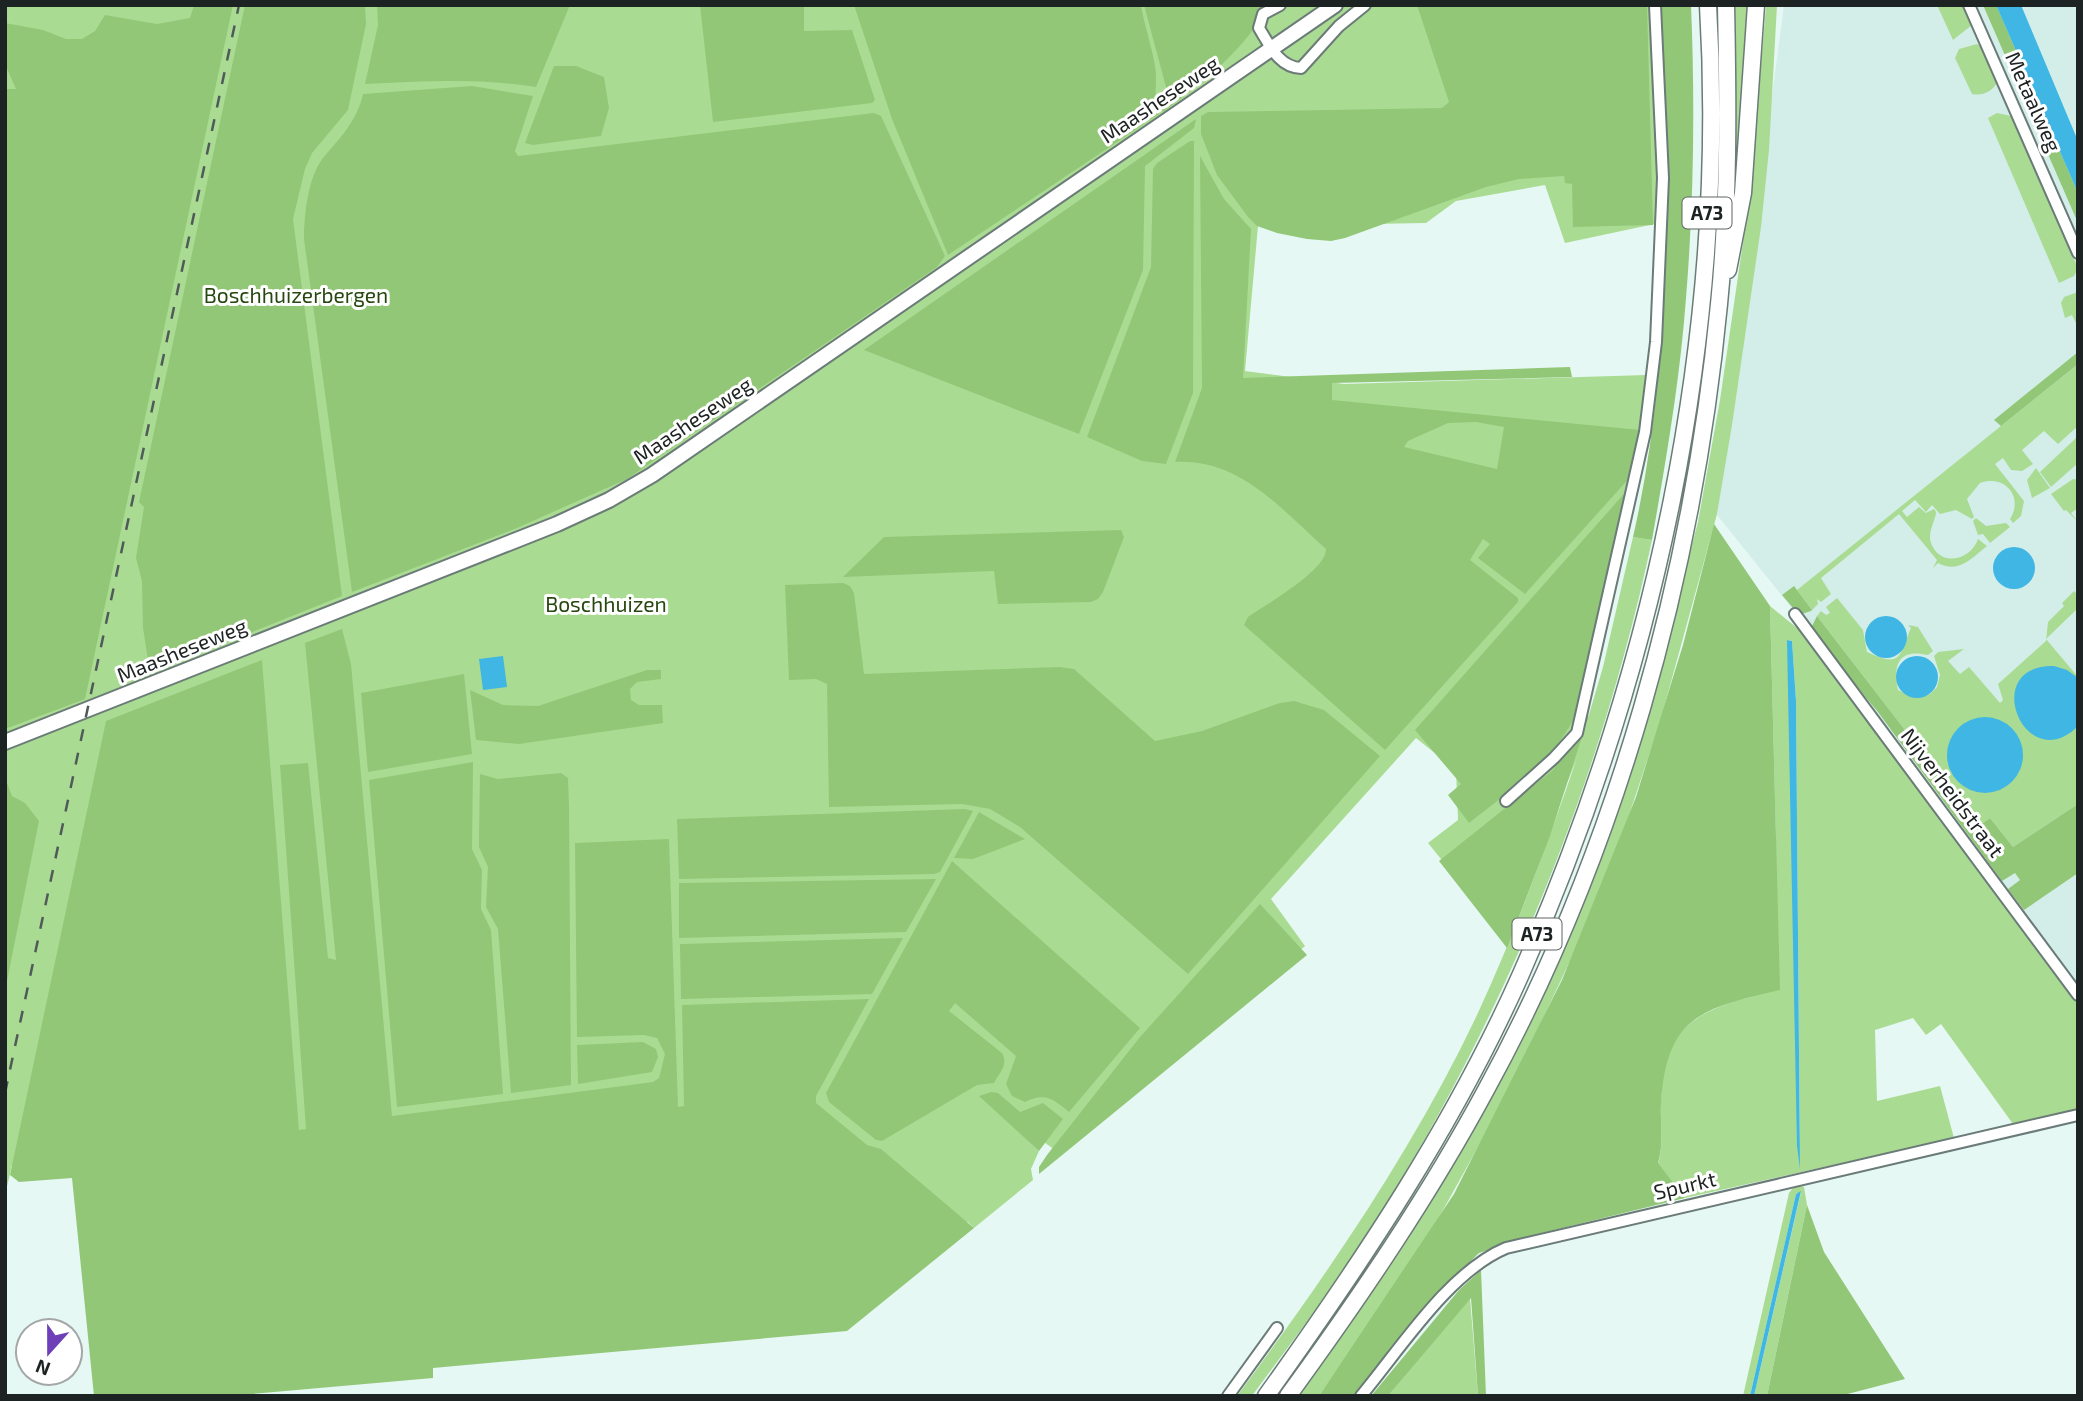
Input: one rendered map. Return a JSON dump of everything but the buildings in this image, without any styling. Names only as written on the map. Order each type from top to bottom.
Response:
[{"type":"highway","name":"A73","points":[[1266,1396],[1364,1257],[1426,1156],[1474,1069],[1520,975],[1577,834],[1613,733],[1656,576],[1695,362],[1704,267],[1710,119],[1708,5]]},
{"type":"highway","name":"A73","points":[[1288,1396],[1379,1268],[1488,1087],[1537,989],[1597,842],[1630,745],[1676,567],[1699,452],[1719,308],[1728,117],[1726,5]]},
{"type":"highway","name":"A73","points":[[1719,308],[1737,238],[1743,193],[1756,5]]},
{"type":"main road","name":"Maasheseweg","points":[[5,742],[557,524],[609,500],[643,481],[1335,5]]},
{"type":"street","points":[[1280,5],[1264,14],[1259,28],[1287,67],[1301,68],[1339,26],[1365,5]]},
{"type":"street","points":[[1506,801],[1577,733],[1645,432],[1656,342],[1661,249],[1661,96],[1655,5]]},
{"type":"street","name":"Metaalweg","points":[[1969,5],[2078,253]]},
{"type":"street","name":"Nijverheidstraat","points":[[1795,614],[2078,995]]},
{"type":"street","name":"Spurkt","points":[[1361,1396],[1459,1278],[1484,1257],[1506,1248],[2078,1115]]},
{"type":"street","points":[[1228,1396],[1277,1328]]},
{"type":"shaded area","points":[[1784,5],[2078,5],[2078,996],[1787,602],[1717,515]]},
{"type":"green space","name":"Boschhuizen","points":[[5,5],[1672,5],[1678,219],[1565,243],[1545,185],[1456,201],[1426,223],[1258,226],[1245,371],[1344,384],[1646,375],[1640,424],[1651,426],[1586,703],[1585,728],[1603,667],[1633,537],[1652,540],[1607,714],[1579,800],[1512,967],[1431,1127],[1371,1230],[1252,1396],[1237,1396],[1366,1211],[1425,1115],[1452,1065],[1518,920],[1577,758],[1506,939],[1428,843],[1458,820],[1456,770],[1416,738],[1271,899],[1305,946],[1059,1153],[980,1095],[1039,1151],[1031,1169],[1033,1180],[974,1228],[968,1222],[79,1178],[12,1165],[5,1195]]},
{"type":"green space","points":[[194,5],[233,5],[85,699],[5,729],[5,89],[16,89],[5,64],[5,23],[43,30],[66,39],[82,39],[95,31],[105,15],[157,24],[190,18]]},
{"type":"green space","name":"Boschhuizerbergen","points":[[245,5],[365,5],[366,24],[348,110],[312,153],[305,169],[293,219],[342,596],[150,673],[143,628],[142,581],[136,558],[144,507],[139,502]]},
{"type":"green space","points":[[377,5],[570,5],[536,87],[472,81],[365,84],[378,25]]},
{"type":"green space","points":[[700,5],[804,5],[804,31],[852,30],[875,100],[872,103],[713,122]]},
{"type":"green space","points":[[854,5],[1141,5],[1155,69],[1159,114],[948,255],[892,119]]},
{"type":"green space","points":[[1144,5],[1269,5],[1235,51],[1163,112],[1158,100],[1166,95],[1166,87]]},
{"type":"green space","points":[[1417,5],[1647,5],[1653,225],[1573,227],[1572,184],[1565,183],[1564,176],[1519,179],[1486,187],[1331,241],[1277,233],[1257,226],[1217,175],[1201,134],[1201,116],[1208,112],[1442,108],[1449,102]]},
{"type":"green space","points":[[1659,5],[1691,5],[1693,151],[1689,262],[1680,359],[1652,540],[1633,537],[1646,471],[1661,339],[1665,205]]},
{"type":"green space","points":[[1735,5],[1753,5],[1730,257]]},
{"type":"green space","points":[[1777,5],[1769,150],[1761,227],[1717,514],[1660,722],[1620,842],[1584,931],[1508,1093],[1428,1237],[1319,1396],[1299,1396],[1373,1289],[1446,1175],[1490,1095],[1655,683],[1698,522],[1720,400],[1750,194],[1766,6]]},
{"type":"green space","points":[[1937,5],[1963,5],[1972,25],[1953,40]]},
{"type":"green space","points":[[1983,5],[1996,5],[2078,193],[2078,223]]},
{"type":"green space","points":[[1977,44],[1981,46],[1997,83],[1986,93],[1972,94],[1955,58],[1959,49]]},
{"type":"green space","points":[[554,66],[576,66],[604,77],[609,108],[601,136],[533,145],[525,143]]},
{"type":"green space","points":[[472,86],[533,96],[515,151],[518,156],[874,113],[881,116],[945,256],[937,267],[627,479],[517,528],[352,592],[304,239],[310,186],[323,158],[352,121],[363,94]]},
{"type":"green space","points":[[1997,113],[2011,116],[2078,268],[2074,276],[2059,283],[1988,118]]},
{"type":"green space","points":[[1196,119],[1194,128],[1145,166],[1143,270],[1079,434],[864,350]]},
{"type":"green space","points":[[1194,141],[1193,393],[1166,464],[1142,461],[1087,437],[1151,267],[1153,169],[1157,163]]},
{"type":"green space","points":[[1200,156],[1224,199],[1251,229],[1243,378],[1570,367],[1572,377],[1332,383],[1332,400],[1640,430],[1633,474],[1525,594],[1478,558],[1490,544],[1483,539],[1470,560],[1518,598],[1518,602],[1385,750],[1244,625],[1248,617],[1317,567],[1326,549],[1276,503],[1240,477],[1220,468],[1175,462],[1202,388]],"holes":[[[1476,422],[1504,427],[1497,469],[1404,447],[1408,441],[1448,423]]]},
{"type":"green space","points":[[2078,292],[2078,327],[2072,315],[2065,318],[2061,303],[2064,297]]},
{"type":"green space","points":[[2078,352],[2078,364],[2001,426],[1994,420]]},
{"type":"green space","points":[[2078,364],[2078,426],[2058,444],[2044,431],[2022,450],[2033,464],[2022,471],[2011,470],[2003,458],[1995,464],[2024,501],[2021,516],[2013,523],[2010,519],[2014,511],[2013,496],[2010,489],[1997,482],[1980,483],[1967,499],[1974,517],[1972,519],[1956,510],[1940,514],[1932,505],[1926,512],[1915,500],[1902,511],[1907,517],[1919,507],[1926,513],[1934,509],[1936,515],[1930,539],[1935,551],[1941,556],[1962,556],[1969,552],[1978,539],[1987,546],[1959,566],[1938,563],[1933,568],[1937,560],[1899,514],[1821,578],[1831,594],[1821,602],[1817,599],[1818,604],[1812,610],[1797,590]]},
{"type":"green space","points":[[2076,438],[2078,463],[2051,487],[2040,472]]},
{"type":"green space","points":[[2036,468],[2050,488],[2032,498],[2027,480]]},
{"type":"green space","points":[[2073,479],[2078,480],[2078,508],[2071,513],[2077,521],[2064,511],[2051,494]]},
{"type":"green space","points":[[1630,487],[1577,712],[1557,745],[1544,760],[1469,823],[1448,795],[1461,784],[1415,730]]},
{"type":"green space","points":[[1976,518],[1986,526],[2006,523],[2010,527],[1990,543],[1983,534],[1978,535],[1973,521]]},
{"type":"green space","points":[[1714,524],[1770,606],[1780,990],[1711,1010],[1694,1020],[1681,1033],[1671,1051],[1664,1074],[1658,1163],[1685,1198],[1542,1233],[1479,1253],[1431,1300],[1353,1396],[1319,1396],[1454,1194],[1562,980],[1636,797],[1683,645]]},
{"type":"green space","points":[[1121,530],[1124,537],[1103,592],[1098,599],[1091,602],[998,604],[994,571],[843,577],[884,537]]},
{"type":"green space","points":[[843,583],[850,586],[854,593],[864,674],[1060,667],[1074,669],[1155,741],[1202,731],[1280,703],[1294,701],[1324,710],[1380,756],[1188,974],[1020,827],[990,809],[962,804],[829,807],[827,684],[816,679],[789,680],[785,585]]},
{"type":"green space","points":[[1794,586],[1811,611],[1799,615],[1782,595]]},
{"type":"green space","points":[[2074,591],[2078,595],[2076,610],[2046,639],[2048,622]]},
{"type":"green space","points":[[1837,598],[1863,630],[1867,652],[1887,659],[1894,659],[1901,652],[1911,628],[1908,625],[1918,627],[1933,651],[1928,655],[1918,653],[1904,656],[1896,673],[1898,690],[1915,698],[1930,694],[1937,687],[1940,675],[1934,656],[1938,652],[1964,649],[1948,661],[1960,674],[1969,667],[2000,703],[2003,700],[1998,684],[2046,639],[2078,677],[2078,804],[2013,847],[1990,818],[1979,826],[1817,616],[1821,611],[1826,615],[1830,613],[1826,607]]},
{"type":"green space","points":[[1770,606],[1802,632],[2078,1001],[2078,1109],[2013,1124],[1941,1024],[1926,1035],[1913,1018],[1875,1030],[1877,1101],[1940,1086],[1954,1138],[1685,1198],[1658,1164],[1665,1069],[1670,1051],[1679,1035],[1691,1023],[1707,1012],[1751,997],[1776,840]],"holes":[[[1788,640],[1792,641],[1796,701],[1800,1169]]]},
{"type":"green space","points":[[1817,616],[1979,826],[1990,818],[2013,847],[2078,804],[2078,873],[2024,910],[2008,889],[2020,880],[2015,873],[2002,881],[1878,712],[1810,630]]},
{"type":"green space","points":[[342,629],[351,664],[392,1116],[653,1082],[659,1078],[665,1054],[657,1038],[644,1035],[577,1037],[575,843],[669,839],[678,1107],[684,1106],[682,1005],[869,999],[816,1096],[816,1103],[867,1145],[881,1149],[974,1228],[847,1331],[433,1368],[433,1378],[230,1396],[94,1396],[72,1178],[19,1182],[10,1175],[106,721],[262,660],[299,1130],[306,1129],[280,765],[308,763],[328,958],[336,960],[305,643]]},
{"type":"green space","points":[[647,670],[661,670],[661,679],[637,682],[630,689],[631,700],[639,705],[662,705],[663,723],[519,744],[476,740],[470,690],[503,705],[538,706]]},
{"type":"green space","points":[[464,674],[472,754],[368,772],[361,693]]},
{"type":"green space","points":[[1589,715],[1550,836],[1507,948],[1439,861],[1553,770]]},
{"type":"green space","points":[[473,762],[472,849],[482,870],[481,909],[491,930],[503,1094],[397,1107],[369,780]]},
{"type":"green space","points":[[561,773],[568,778],[569,807],[571,1085],[511,1093],[498,929],[486,907],[488,867],[479,847],[480,774],[498,779]]},
{"type":"green space","points":[[5,778],[12,796],[25,803],[39,821],[5,991]]},
{"type":"green space","points":[[965,809],[973,811],[940,872],[934,874],[679,879],[677,819]]},
{"type":"green space","points":[[979,812],[1025,839],[973,859],[954,858]]},
{"type":"green space","points":[[952,861],[1140,1028],[1069,1112],[1048,1098],[1025,1102],[1012,1096],[1006,1084],[1016,1056],[955,1003],[949,1011],[1002,1053],[1004,1065],[1001,1072],[994,1083],[977,1085],[882,1141],[876,1140],[829,1102],[826,1093]]},
{"type":"green space","points":[[936,879],[906,932],[679,938],[679,883]]},
{"type":"green space","points":[[1260,904],[1307,955],[1039,1174],[1039,1167],[1047,1155],[1140,1037]]},
{"type":"green space","points":[[903,938],[872,994],[681,999],[680,944]]},
{"type":"green space","points":[[643,1042],[656,1049],[658,1057],[652,1072],[578,1084],[577,1045]]},
{"type":"green space","points":[[998,1093],[1020,1112],[1043,1103],[1063,1119],[1039,1151],[979,1096]]},
{"type":"green space","points":[[1796,1184],[1804,1187],[1807,1205],[1767,1396],[1754,1396],[1801,1192],[1796,1194],[1750,1396],[1743,1396],[1789,1193]]},
{"type":"green space","points":[[1807,1205],[1824,1252],[1905,1379],[1840,1396],[1767,1396]]},
{"type":"green space","points":[[1481,1270],[1486,1396],[1478,1396],[1471,1298],[1388,1396],[1371,1396],[1459,1290]]},
{"type":"green space","points":[[1470,1298],[1478,1396],[1388,1396]]},
{"type":"water","points":[[1996,5],[2021,5],[2078,141],[2078,193]]},
{"type":"water","points":[[2014,547],[2029,553],[2035,568],[2029,583],[2014,589],[1999,583],[1993,568],[1999,553]]},
{"type":"water","points":[[1886,616],[1901,622],[1907,637],[1901,652],[1886,658],[1871,652],[1865,637],[1871,622]]},
{"type":"water","points":[[1787,640],[1792,641],[1796,701],[1800,1169],[1797,1146]]},
{"type":"water","points":[[503,656],[507,687],[483,690],[479,659]]},
{"type":"water","points":[[1917,656],[1932,662],[1938,677],[1932,692],[1917,698],[1902,692],[1896,677],[1902,662]]},
{"type":"water","points":[[2054,666],[2067,670],[2078,678],[2078,726],[2059,739],[2041,739],[2027,730],[2018,715],[2014,698],[2018,682],[2031,670]]},
{"type":"water","points":[[1985,717],[1999,720],[2012,728],[2020,741],[2023,755],[2020,769],[2012,782],[1999,790],[1985,793],[1971,790],[1958,782],[1950,769],[1947,755],[1950,741],[1958,728],[1971,720]]},
{"type":"water","points":[[1801,1191],[1754,1396],[1750,1396],[1796,1194]]},
{"type":"railway","points":[[5,1093],[239,5]]}]
